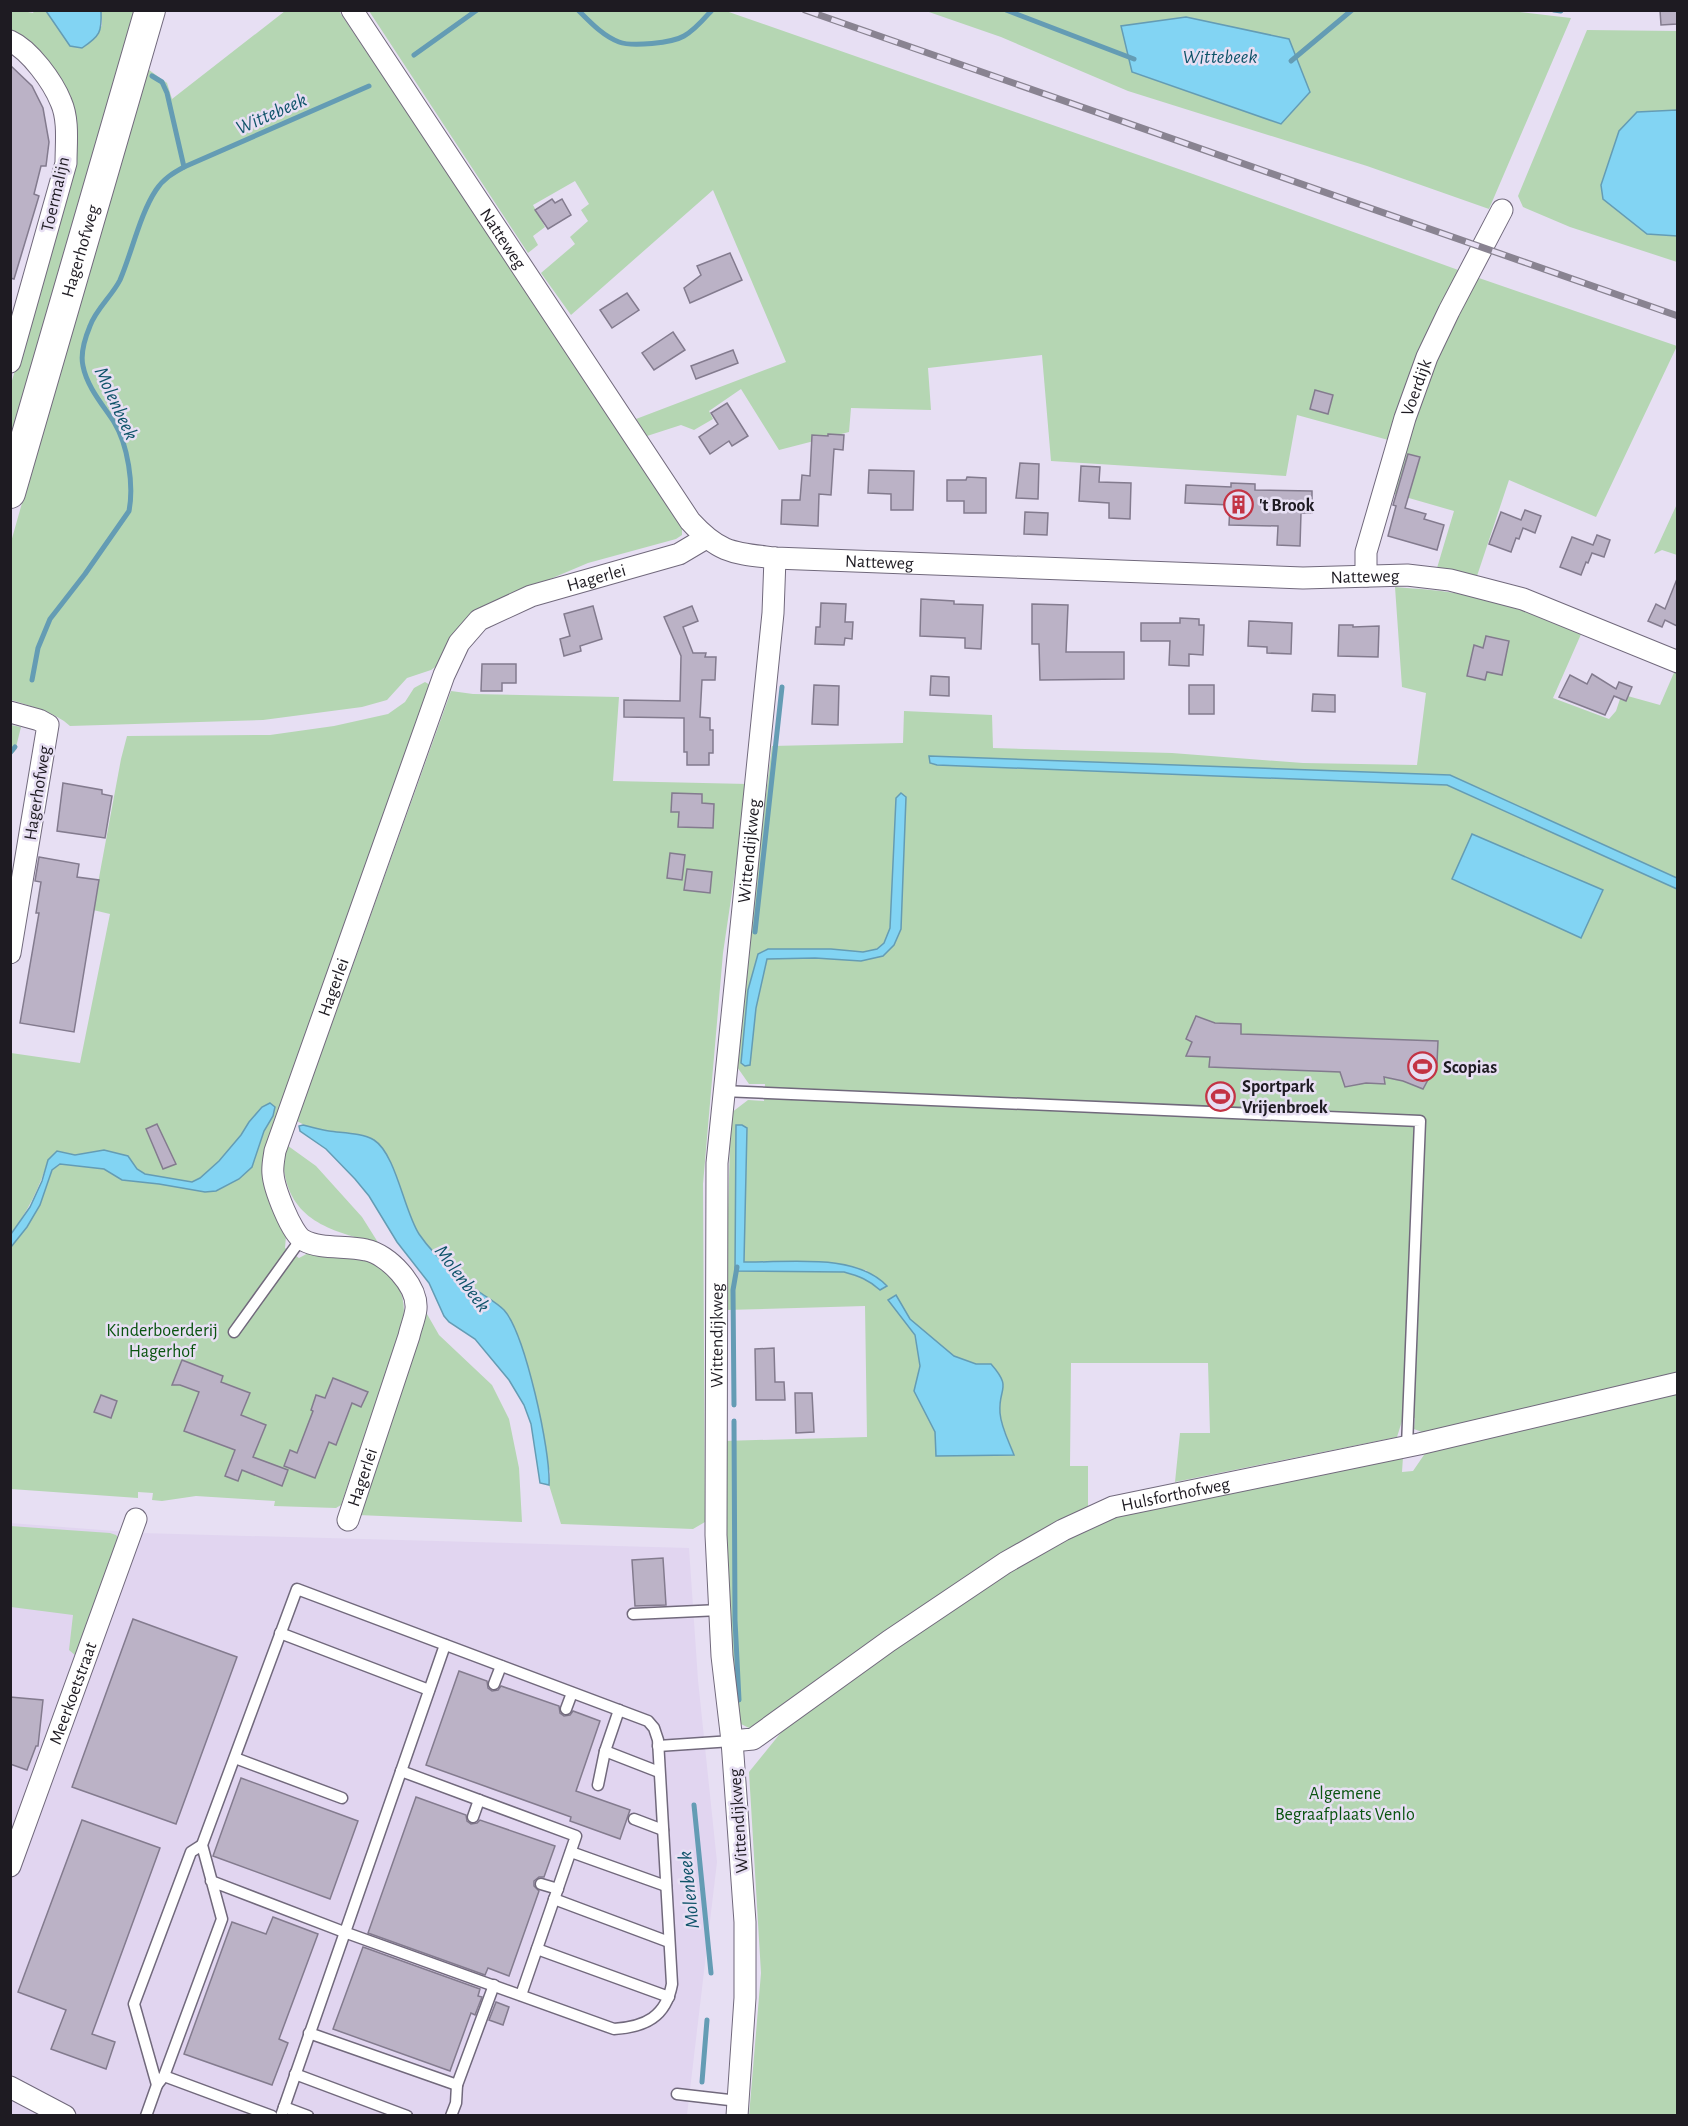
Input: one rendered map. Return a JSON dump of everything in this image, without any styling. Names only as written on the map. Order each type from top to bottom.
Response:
[{"type":"street","name":"Hagerhofweg","points":[[10,493],[150,10]]},
{"type":"street","name":"Natteweg","points":[[352,10],[690,521],[706,538],[732,552],[775,558],[1303,578],[1407,575],[1450,580],[1523,599],[1677,662]]},
{"type":"street","name":"Toermalijn","points":[[10,41],[17,44],[38,64],[61,102],[67,131],[66,163],[10,362]]},
{"type":"street","name":"Voerdijk","points":[[1366,576],[1366,552],[1405,418],[1428,357],[1449,311],[1502,210]]},
{"type":"street","name":"Hagerlei","points":[[348,1520],[409,1336],[416,1307],[412,1291],[400,1272],[385,1258],[368,1250],[317,1244],[301,1239],[282,1204],[272,1174],[275,1151],[444,675],[459,643],[479,620],[531,596],[679,554],[706,538]]},
{"type":"street","name":"Wittendijkweg","points":[[737,2108],[745,1998],[745,1922],[732,1740],[722,1656],[716,1516],[717,1162],[770,636],[775,558]]},
{"type":"street","name":"Hagerhofweg","points":[[10,954],[48,725],[15,713]]},
{"type":"street","name":"Hulsforthofweg","points":[[732,1740],[753,1739],[889,1641],[1005,1563],[1063,1530],[1113,1507],[1407,1446],[1677,1383]]},
{"type":"street","name":"Meerkoetstraat","points":[[10,1866],[136,1519]]},
{"type":"street","points":[[10,2087],[65,2115]]},
{"type":"lane","points":[[723,1091],[1420,1121],[1407,1446]]},
{"type":"lane","points":[[234,1332],[301,1239]]},
{"type":"lane","points":[[146,2115],[222,1918],[211,1881],[202,1845],[297,1589],[648,1721],[654,1728],[658,1746],[672,1984],[669,1997],[662,2010],[648,2023],[632,2028],[614,2029],[344,1932],[211,1881]]},
{"type":"lane","points":[[633,1614],[720,1610]]},
{"type":"lane","points":[[280,1633],[429,1690]]},
{"type":"lane","points":[[308,2115],[282,2111],[445,1645]]},
{"type":"lane","points":[[494,1684],[501,1666]]},
{"type":"lane","points":[[566,1709],[572,1693]]},
{"type":"lane","points":[[597,1785],[605,1751],[619,1710]]},
{"type":"lane","points":[[658,1746],[732,1740]]},
{"type":"lane","points":[[605,1751],[659,1772]]},
{"type":"lane","points":[[236,1758],[342,1798]]},
{"type":"lane","points":[[401,1771],[576,1836],[521,1995]]},
{"type":"lane","points":[[472,1817],[479,1800]]},
{"type":"lane","points":[[634,1819],[663,1830]]},
{"type":"lane","points":[[160,2081],[134,2004],[191,1852],[202,1845]]},
{"type":"lane","points":[[570,1852],[666,1886]]},
{"type":"lane","points":[[542,1884],[556,1894],[669,1942]]},
{"type":"lane","points":[[537,1949],[669,1997]]},
{"type":"lane","points":[[451,2115],[456,2103],[457,2085],[494,1985]]},
{"type":"lane","points":[[309,2033],[457,2085]]},
{"type":"lane","points":[[295,2074],[407,2115]]},
{"type":"lane","points":[[160,2081],[272,2115]]},
{"type":"lane","points":[[678,2094],[737,2108]]},
{"type":"shaded area","points":[[10,1523],[141,1533],[689,1548],[698,1680],[717,1862],[687,2115],[11,2115]]},
{"type":"green space","points":[[1503,10],[1571,18],[1489,209],[1367,166],[1128,91],[1001,37],[926,11]],"holes":[[[1186,17],[1310,93],[1281,124],[1132,72],[1122,26]]]},
{"type":"green space","points":[[11,11],[33,13],[34,11],[46,11],[70,46],[102,26],[101,11],[140,11],[11,457],[11,384],[72,173],[76,131],[11,36]]},
{"type":"green space","points":[[285,11],[339,11],[682,522],[682,535],[676,539],[588,563],[529,588],[438,665],[431,670],[407,678],[387,700],[362,707],[263,720],[70,726],[50,713],[11,700],[11,542],[145,67],[167,83],[172,99]]},
{"type":"green space","points":[[369,11],[726,11],[1193,174],[1461,271],[1392,441],[1297,415],[1286,476],[1051,461],[1042,355],[928,368],[931,410],[851,408],[849,432],[779,450],[741,389],[709,411],[713,419],[694,430],[681,425],[647,436],[636,419],[786,362],[713,190],[571,315],[541,273],[575,244],[570,237],[588,221],[581,210],[589,204],[575,181],[533,205],[545,227],[533,236],[538,245],[528,253]]},
{"type":"green space","points":[[1587,30],[1677,31],[1677,110],[1637,112],[1619,131],[1601,185],[1647,234],[1677,236],[1677,262],[1570,227],[1523,207],[1518,196]]},
{"type":"green space","points":[[1476,277],[1677,346],[1596,517],[1509,480],[1477,576],[1437,568],[1454,511],[1388,492],[1427,380]]},
{"type":"green space","points":[[1677,504],[1677,555],[1662,550],[1654,554]]},
{"type":"green space","name":"Sportpark Vrijenbroek","points":[[1395,587],[1448,592],[1480,598],[1582,632],[1553,698],[1609,719],[1616,711],[1621,696],[1624,695],[1660,705],[1677,668],[1677,878],[1450,775],[937,765],[1447,785],[1677,889],[1677,1376],[1427,1434],[1414,1429],[1415,1418],[1402,1421],[1397,1437],[1175,1482],[1180,1433],[1210,1433],[1208,1363],[1071,1363],[1070,1466],[1088,1466],[1088,1508],[749,1728],[737,1722],[729,1635],[723,1441],[867,1437],[865,1306],[725,1310],[731,1113],[748,1100],[764,1101],[765,1084],[749,1084],[735,1064],[772,746],[903,743],[904,711],[992,715],[993,748],[1172,753],[1303,763],[1417,765],[1426,693],[1402,687]],"holes":[[[737,1125],[747,1128],[744,1262],[866,1270],[880,1290],[864,1279],[844,1272],[735,1271]],[[896,1296],[910,1319],[954,1356],[976,1364],[991,1364],[998,1372],[1003,1384],[1000,1404],[1001,1418],[1014,1454],[937,1456],[935,1432],[914,1391],[920,1366],[915,1335],[889,1300]]]},
{"type":"green space","name":"Kinderboerderij Hagerhof","points":[[425,682],[432,686],[271,1154],[286,1236],[285,1248],[299,1258],[314,1250],[380,1262],[402,1296],[403,1322],[341,1505],[336,1508],[274,1506],[275,1501],[196,1496],[162,1501],[152,1500],[153,1493],[138,1492],[138,1498],[11,1489],[11,1247],[27,1227],[40,1205],[52,1170],[61,1164],[48,1160],[41,1181],[23,1217],[11,1234],[11,1053],[80,1063],[110,914],[93,910],[127,736],[270,735],[334,726],[388,714],[405,702],[414,688]]},
{"type":"green space","points":[[451,691],[473,694],[619,697],[613,781],[748,784],[723,953],[703,1184],[705,1522],[693,1529],[561,1524],[549,1485],[550,1472],[496,1304],[457,1275],[423,1240],[407,1212],[390,1166],[375,1141],[315,1128],[297,1121]]},
{"type":"green space","points":[[11,725],[21,727],[15,751],[11,755]]},
{"type":"green space","points":[[284,1143],[316,1166],[362,1217],[379,1244],[321,1224],[298,1206],[285,1176]]},
{"type":"green space","points":[[423,1307],[439,1335],[492,1385],[509,1419],[519,1468],[522,1522],[358,1515]]},
{"type":"green space","name":"Algemene Begraafplaats Venlo","points":[[1677,1393],[1677,2115],[749,2116],[761,1973],[749,1772],[783,1730],[887,1650],[1020,1565],[1075,1535],[1121,1515],[1403,1457],[1402,1472],[1413,1471],[1426,1452]]},
{"type":"green space","points":[[10,1526],[110,1533],[116,1535],[120,1540],[76,1656],[69,1650],[73,1615],[11,1607]]},
{"type":"water","points":[[46,11],[101,11],[99,33],[82,48],[70,46]]},
{"type":"water","points":[[1186,17],[1289,39],[1310,92],[1281,124],[1132,72],[1121,26]]},
{"type":"water","points":[[1677,110],[1677,236],[1647,234],[1603,199],[1601,185],[1619,131],[1637,112]]},
{"type":"water","points":[[929,756],[1450,775],[1677,878],[1677,889],[1447,785],[937,765],[930,763]]},
{"type":"water","points":[[901,793],[906,797],[901,929],[894,945],[883,956],[861,961],[815,958],[767,959],[756,1008],[750,1065],[745,1066],[741,1063],[748,990],[758,954],[768,949],[831,949],[863,952],[877,949],[884,943],[890,928],[896,798]]},
{"type":"water","points":[[1472,834],[1603,890],[1581,938],[1452,879]]},
{"type":"water","points":[[270,1103],[275,1107],[273,1116],[264,1131],[252,1167],[239,1179],[216,1191],[205,1192],[122,1180],[104,1169],[60,1164],[52,1170],[40,1205],[27,1227],[11,1247],[11,1234],[30,1207],[42,1181],[48,1160],[57,1151],[75,1155],[104,1150],[128,1156],[137,1169],[145,1174],[192,1182],[219,1161],[262,1107]]},
{"type":"water","points":[[736,1125],[747,1128],[744,1262],[800,1261],[839,1264],[873,1275],[887,1286],[880,1290],[864,1279],[844,1272],[735,1271]]},
{"type":"water","points":[[299,1126],[369,1138],[382,1147],[394,1170],[419,1234],[454,1272],[504,1310],[520,1342],[535,1394],[546,1447],[549,1485],[540,1483],[531,1424],[524,1405],[509,1380],[475,1339],[449,1322],[444,1316],[429,1283],[397,1242],[369,1196],[326,1149],[300,1131]]},
{"type":"water","points":[[896,1295],[910,1319],[954,1356],[976,1364],[991,1364],[998,1372],[1003,1384],[1000,1404],[1001,1418],[1014,1455],[936,1456],[935,1432],[914,1391],[920,1366],[915,1335],[888,1300]]},
{"type":"building","points":[[1660,10],[1677,10],[1677,24],[1661,25]]},
{"type":"building","points":[[10,65],[32,86],[43,108],[49,142],[46,166],[41,166],[34,194],[39,196],[14,279],[10,278]]},
{"type":"building","points":[[552,199],[555,203],[562,199],[571,215],[548,229],[535,210]]},
{"type":"building","points":[[730,253],[742,280],[690,303],[684,288],[701,275],[697,266]]},
{"type":"building","points":[[627,293],[639,310],[612,328],[600,310]]},
{"type":"building","points":[[673,332],[685,350],[654,370],[642,353]]},
{"type":"building","points":[[733,350],[738,363],[696,379],[691,366]]},
{"type":"building","points":[[1315,390],[1333,395],[1328,414],[1310,409]]},
{"type":"building","points":[[727,403],[748,436],[732,446],[729,441],[710,454],[699,437],[718,424],[711,413]]},
{"type":"building","points":[[828,434],[844,435],[843,450],[834,449],[831,495],[819,494],[818,526],[781,524],[782,500],[800,500],[802,475],[810,476],[812,435],[828,436]]},
{"type":"building","points":[[1408,454],[1420,457],[1405,508],[1426,514],[1424,519],[1444,525],[1437,550],[1388,536],[1396,506],[1393,505]]},
{"type":"building","points":[[1020,463],[1039,464],[1038,499],[1016,498]]},
{"type":"building","points":[[1081,466],[1100,467],[1099,482],[1131,483],[1130,519],[1109,518],[1109,503],[1079,501]]},
{"type":"building","points":[[869,470],[914,471],[913,510],[891,510],[891,494],[868,493]]},
{"type":"building","points":[[967,477],[986,478],[986,513],[964,513],[964,501],[947,501],[947,480],[966,480]]},
{"type":"building","points":[[1231,483],[1255,484],[1255,490],[1312,491],[1312,513],[1301,513],[1300,546],[1277,545],[1278,526],[1229,525],[1230,505],[1185,503],[1186,485],[1231,487]]},
{"type":"building","points":[[1525,510],[1541,516],[1535,533],[1523,528],[1511,552],[1489,544],[1501,512],[1521,520]]},
{"type":"building","points":[[1025,512],[1048,513],[1047,535],[1024,534]]},
{"type":"building","points":[[1597,535],[1610,540],[1604,557],[1592,553],[1581,575],[1560,567],[1572,537],[1593,545]]},
{"type":"building","points":[[1677,579],[1677,626],[1665,620],[1662,627],[1648,621],[1656,604],[1665,609]]},
{"type":"building","points":[[921,599],[983,605],[981,649],[965,648],[965,638],[920,636]]},
{"type":"building","points":[[821,603],[846,604],[845,622],[853,622],[852,639],[845,638],[844,645],[815,644],[816,627],[820,627]]},
{"type":"building","points":[[1032,604],[1068,605],[1066,652],[1124,652],[1124,679],[1040,680],[1039,644],[1032,644]]},
{"type":"building","points":[[593,606],[602,639],[580,646],[581,651],[564,656],[560,639],[570,636],[564,614]]},
{"type":"building","points":[[692,606],[698,621],[683,627],[693,653],[706,653],[705,657],[716,657],[715,680],[702,680],[700,717],[710,718],[710,730],[713,730],[713,753],[709,753],[709,765],[687,765],[687,752],[684,752],[684,718],[624,717],[624,700],[680,701],[681,656],[664,617]]},
{"type":"building","points":[[1180,618],[1199,619],[1199,625],[1204,625],[1203,655],[1189,654],[1189,666],[1169,665],[1170,641],[1141,641],[1141,623],[1180,623]]},
{"type":"building","points":[[1249,621],[1292,623],[1291,654],[1267,653],[1267,647],[1248,646]]},
{"type":"building","points":[[1339,625],[1379,626],[1378,657],[1338,656]]},
{"type":"building","points":[[1486,636],[1509,641],[1502,675],[1487,672],[1485,680],[1467,676],[1474,645],[1483,648]]},
{"type":"building","points":[[482,664],[516,664],[516,683],[502,683],[502,691],[481,691]]},
{"type":"building","points":[[1592,674],[1616,689],[1619,682],[1632,687],[1626,701],[1614,696],[1605,715],[1559,697],[1570,675],[1587,684]]},
{"type":"building","points":[[931,676],[949,677],[949,696],[930,695]]},
{"type":"building","points":[[814,685],[839,686],[838,725],[812,724]]},
{"type":"building","points":[[1189,685],[1214,685],[1214,714],[1189,714]]},
{"type":"building","points":[[1313,694],[1335,695],[1335,712],[1312,711]]},
{"type":"building","points":[[63,783],[102,790],[102,794],[112,796],[105,838],[57,831]]},
{"type":"building","points":[[672,793],[702,794],[702,803],[714,804],[713,828],[678,827],[679,812],[671,812]]},
{"type":"building","points":[[670,853],[685,855],[682,880],[667,878]]},
{"type":"building","points":[[39,857],[79,864],[77,877],[99,880],[74,1032],[20,1023],[39,913],[36,913],[41,882],[35,881]]},
{"type":"building","points":[[687,869],[712,872],[710,893],[684,890]]},
{"type":"building","points":[[1196,1016],[1215,1023],[1241,1024],[1241,1034],[1438,1041],[1437,1063],[1423,1089],[1384,1077],[1385,1084],[1366,1083],[1345,1087],[1340,1072],[1209,1067],[1210,1057],[1186,1056],[1192,1042],[1186,1039]]},
{"type":"building","points":[[157,1124],[176,1164],[163,1169],[146,1129]]},
{"type":"building","points":[[774,1348],[775,1382],[784,1382],[785,1400],[756,1400],[755,1349]]},
{"type":"building","points":[[182,1360],[223,1376],[221,1382],[250,1393],[241,1415],[266,1425],[253,1457],[288,1470],[282,1486],[242,1470],[238,1481],[225,1476],[235,1450],[184,1431],[199,1392],[180,1385],[172,1385]]},
{"type":"building","points":[[333,1378],[368,1392],[361,1407],[352,1403],[336,1445],[329,1442],[315,1478],[284,1466],[290,1450],[297,1453],[313,1411],[311,1410],[316,1395],[325,1398]]},
{"type":"building","points":[[795,1393],[812,1393],[814,1432],[796,1433]]},
{"type":"building","points":[[101,1395],[117,1401],[111,1418],[94,1412]]},
{"type":"building","points":[[663,1558],[666,1605],[635,1606],[632,1560]]},
{"type":"building","points":[[133,1619],[237,1657],[176,1824],[72,1787]]},
{"type":"building","points":[[459,1671],[487,1681],[488,1688],[492,1691],[498,1690],[501,1686],[559,1706],[560,1713],[564,1716],[570,1715],[573,1711],[600,1721],[576,1791],[630,1810],[620,1839],[570,1821],[571,1817],[426,1765]]},
{"type":"building","points":[[10,1697],[43,1700],[38,1746],[36,1746],[27,1770],[10,1764]]},
{"type":"building","points":[[241,1778],[358,1821],[330,1899],[213,1856]]},
{"type":"building","points":[[416,1797],[466,1815],[467,1821],[471,1824],[480,1820],[555,1846],[544,1877],[539,1877],[534,1881],[534,1886],[539,1891],[509,1976],[488,1968],[485,1975],[368,1933]]},
{"type":"building","points":[[82,1820],[160,1848],[92,2034],[115,2042],[106,2069],[51,2049],[66,2010],[18,1992]]},
{"type":"building","points":[[273,1917],[318,1934],[279,2039],[288,2043],[272,2085],[184,2054],[232,1922],[266,1934]]},
{"type":"building","points":[[363,1947],[480,1989],[478,1996],[482,1997],[475,2015],[471,2013],[450,2071],[333,2029]]},
{"type":"building","points":[[496,2002],[509,2007],[503,2025],[489,2020]]},
{"type":"waterway","name":"Wittebeek","points":[[414,55],[477,10]]},
{"type":"waterway","name":"Wittebeek","points":[[578,10],[608,36],[619,42],[633,44],[662,42],[684,36],[712,10]]},
{"type":"waterway","name":"Wittebeek","points":[[1006,10],[1134,59]]},
{"type":"waterway","name":"Wittebeek","points":[[1291,61],[1352,10]]},
{"type":"waterway","name":"Wittebeek","points":[[1554,10],[1561,11]]},
{"type":"waterway","name":"Molenbeek","points":[[32,680],[38,648],[50,619],[129,511],[131,489],[129,465],[123,442],[114,422],[88,381],[82,356],[93,320],[120,280],[150,200],[162,183],[184,167],[167,93],[162,82],[152,76]]},
{"type":"waterway","name":"Wittebeek","points":[[184,167],[369,86]]},
{"type":"waterway","points":[[755,932],[782,687]]},
{"type":"waterway","name":"Molenbeek","points":[[10,753],[15,747]]},
{"type":"waterway","points":[[734,1405],[733,1290],[737,1267]]},
{"type":"waterway","points":[[734,1421],[735,1620],[739,1700]]},
{"type":"waterway","name":"Molenbeek","points":[[694,1805],[711,1973]]},
{"type":"waterway","name":"Molenbeek","points":[[702,2082],[707,2020]]},
{"type":"railway","points":[[805,10],[1678,316]]},
{"type":"place","name":"'t Brook","points":[[1238,505]]},
{"type":"place","name":"Scopias","points":[[1422,1067]]},
{"type":"place","name":"Sportpark Vrijenbroek","points":[[1221,1096]]}]
